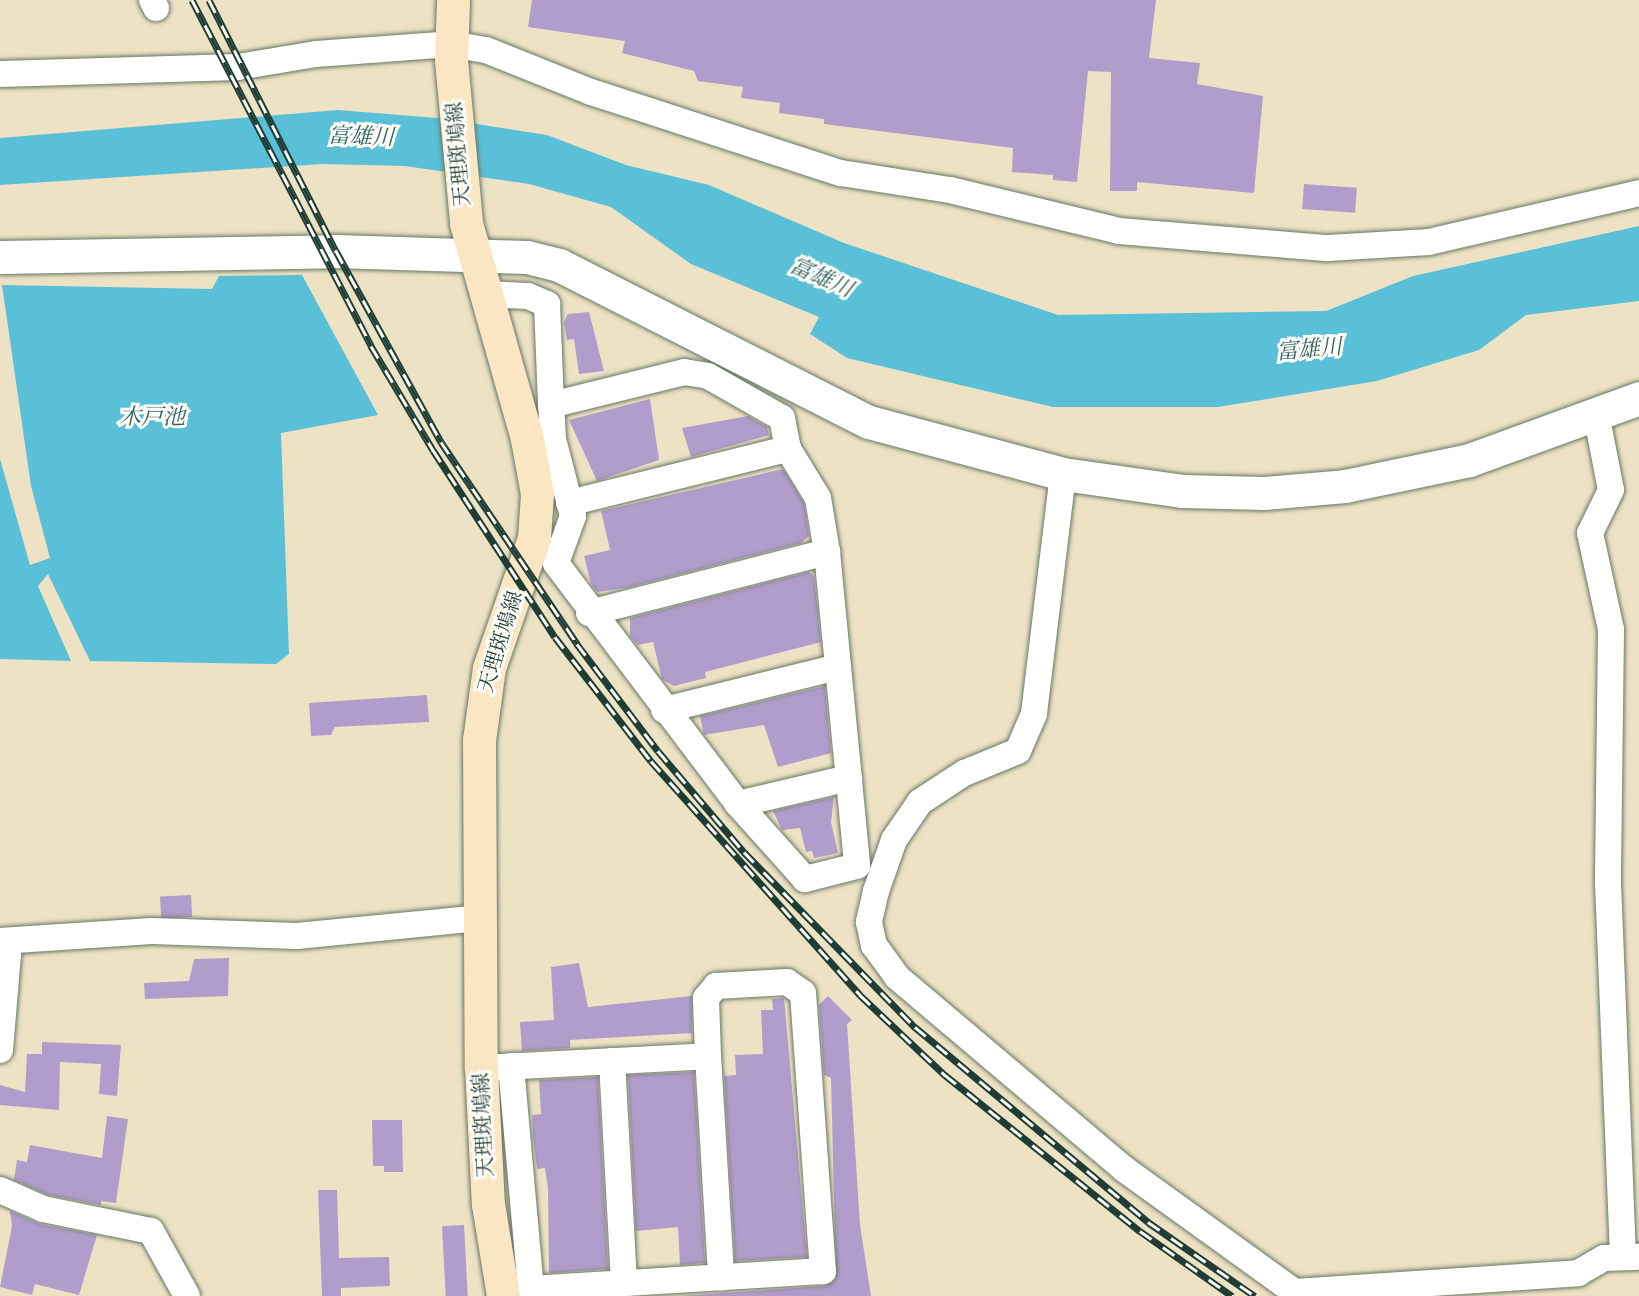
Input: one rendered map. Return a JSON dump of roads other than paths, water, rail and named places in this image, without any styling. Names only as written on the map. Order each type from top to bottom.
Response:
[{"type":"main road","name":"天理斑鳩線","points":[[453,0],[451,52],[469,237],[527,439],[537,494],[534,538],[489,668],[482,708],[479,918],[496,1067],[489,1204],[516,1294]]},
{"type":"street","points":[[0,74],[238,68],[316,54],[486,50],[796,161],[981,196],[1119,231],[1328,248],[1381,248],[1452,238],[1639,193]]},
{"type":"street","points":[[0,257],[469,237],[559,265],[869,422],[1064,474],[1182,491],[1264,493],[1345,486],[1469,460],[1639,398]]},
{"type":"street","points":[[484,294],[528,296],[547,304],[551,405],[553,439],[573,516],[556,563],[590,613],[738,804],[805,879],[857,867],[828,552],[818,498],[788,449],[782,418],[708,376],[684,372],[551,405]]},
{"type":"street","points":[[1064,474],[1034,714],[1018,751],[964,773],[920,802],[894,840],[876,891],[869,922],[874,945],[897,977],[1060,1116],[1297,1294],[1578,1273],[1605,1258],[1631,1257],[1608,883],[1611,629],[1590,533],[1611,490],[1596,413]]},
{"type":"street","points":[[569,502],[788,449]]},
{"type":"street","points":[[590,613],[828,552]]},
{"type":"street","points":[[664,710],[838,667]]},
{"type":"street","points":[[738,804],[849,778]]},
{"type":"street","points":[[0,1050],[5,941],[152,931],[297,936],[479,918]]},
{"type":"street","points":[[516,1294],[624,1283],[721,1278],[823,1271],[803,993],[787,982],[716,986],[706,998],[721,1278]]},
{"type":"street","points":[[496,1067],[708,1056]]},
{"type":"street","points":[[612,1061],[624,1283]]},
{"type":"street","points":[[0,1190],[43,1209],[151,1231],[187,1296]]},
{"type":"water","name":"富雄川","points":[[338,110],[438,118],[547,135],[626,165],[709,185],[844,243],[1058,315],[1326,311],[1413,276],[1639,226],[1639,301],[1526,315],[1479,350],[1377,381],[1218,407],[1053,407],[847,358],[810,334],[819,317],[691,264],[611,207],[529,184],[405,166],[323,164],[0,185],[0,138]]},
{"type":"water","name":"木戸池","points":[[302,275],[378,415],[281,433],[289,654],[276,664],[90,661],[48,574],[38,586],[71,661],[0,659],[0,459],[30,565],[50,558],[31,486],[2,285],[212,289],[219,276]]},
{"type":"railway","points":[[192,0],[371,346],[433,450],[555,637],[651,761],[860,995],[945,1075],[1140,1231],[1232,1296]]},
{"type":"railway","points":[[209,0],[336,251],[441,442],[577,644],[658,751],[744,852],[915,1027],[1148,1222],[1255,1296]]}]
